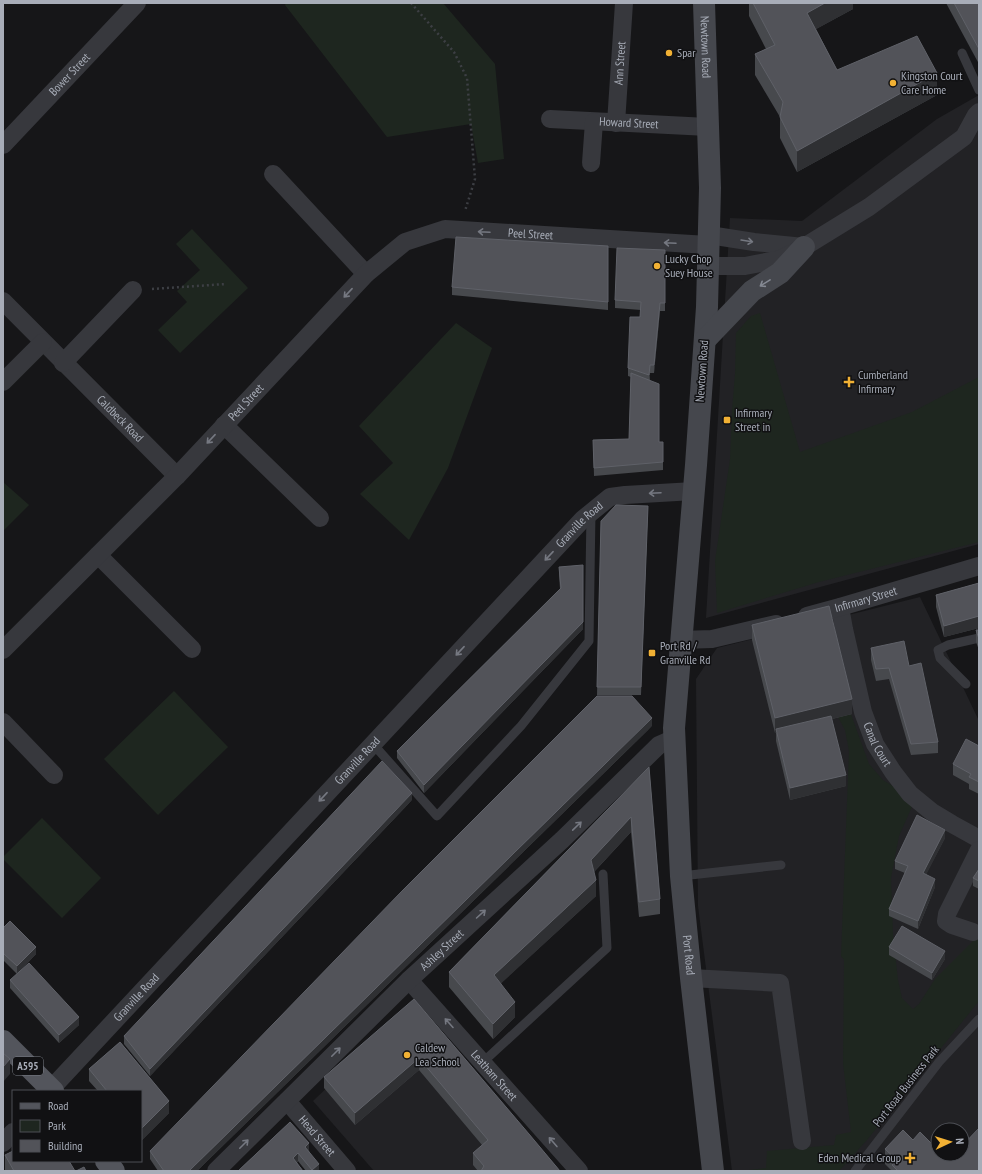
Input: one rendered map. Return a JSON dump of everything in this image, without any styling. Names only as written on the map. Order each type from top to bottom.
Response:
[{"type":"main road","name":"Newtown Road","points":[[675,738],[674,728],[694,491],[707,307],[710,188],[704,3]]},
{"type":"main road","points":[[704,340],[752,291],[780,273],[804,247]]},
{"type":"main road","name":"Port Road","points":[[675,738],[681,876],[691,978],[714,1171]]},
{"type":"main road","name":"A595","points":[[3,1041],[51,1090]]},
{"type":"main road","points":[[107,1162],[114,1171]]},
{"type":"street","name":"Bower Street","points":[[3,145],[137,3]]},
{"type":"street","name":"Ann Street","points":[[616,123],[624,3]]},
{"type":"street","points":[[708,249],[745,266],[781,259],[804,247],[869,207],[972,139],[976,115],[979,112]]},
{"type":"street","name":"Howard Street","points":[[550,119],[708,127]]},
{"type":"street","points":[[592,163],[594,122]]},
{"type":"street","points":[[272,174],[366,274]]},
{"type":"street","name":"Peel Street","points":[[3,650],[177,476],[366,274],[405,242],[445,229],[708,249]]},
{"type":"street","points":[[708,249],[754,242],[804,247]]},
{"type":"street","points":[[63,362],[134,290]]},
{"type":"street","name":"Caldbeck Road","points":[[3,301],[177,476]]},
{"type":"street","points":[[3,382],[43,342]]},
{"type":"street","name":"Peel Street","points":[[224,425],[320,518]]},
{"type":"street","name":"Granville Road","points":[[51,1090],[578,524],[610,497],[694,491]]},
{"type":"street","points":[[98,555],[192,649]]},
{"type":"street","name":"Infirmary Street","points":[[681,640],[712,639],[840,607],[979,566]]},
{"type":"street","name":"Canal Court","points":[[840,607],[863,712],[875,744],[893,772],[910,794],[932,812],[979,838]]},
{"type":"street","points":[[3,722],[54,775]]},
{"type":"street","name":"Ashley Street","points":[[216,1171],[410,980],[562,840],[659,745],[675,738]]},
{"type":"street","points":[[973,932],[952,925],[946,921],[979,850]]},
{"type":"street","points":[[691,978],[780,983],[802,1141]]},
{"type":"street","name":"Leatham Street","points":[[410,980],[579,1171]]},
{"type":"street","name":"Head Street","points":[[287,1101],[347,1171]]},
{"type":"street","points":[[3,1143],[12,1133]]},
{"type":"lane","points":[[962,53],[979,90]]},
{"type":"lane","points":[[373,744],[437,816],[521,726],[589,640],[591,512]]},
{"type":"lane","points":[[966,684],[940,658],[938,650],[948,645],[979,638]]},
{"type":"lane","points":[[681,876],[781,865]]},
{"type":"lane","points":[[483,1062],[607,948],[604,874]]},
{"type":"lane","name":"Port Road Business Park","points":[[855,1171],[939,1062],[979,1019]]},
{"type":"path","points":[[411,3],[454,52],[467,78],[475,179],[459,230]]},
{"type":"path","points":[[134,290],[226,284]]},
{"type":"shaded area","name":"Cumberland Infirmary","points":[[979,95],[979,544],[706,618],[730,218],[802,221],[937,119]]},
{"type":"shaded area","points":[[920,597],[979,721],[979,1171],[732,1171],[698,906],[696,679],[717,648]]},
{"type":"shaded area","name":"Caldew Lea School","points":[[411,1008],[554,1171],[374,1171],[313,1101]]},
{"type":"green space","points":[[286,3],[443,3],[495,64],[504,159],[478,163],[471,124],[387,137],[285,5]]},
{"type":"green space","points":[[192,229],[248,288],[180,353],[158,330],[187,302],[177,291],[200,270],[176,244]]},
{"type":"green space","points":[[760,313],[800,452],[912,412],[979,377],[979,542],[819,582],[717,613],[715,561],[730,459],[736,333],[751,316]]},
{"type":"green space","points":[[456,323],[492,348],[448,468],[409,540],[360,494],[393,463],[359,426]]},
{"type":"green space","points":[[3,482],[29,505],[3,531]]},
{"type":"green space","points":[[174,691],[228,747],[158,815],[104,759]]},
{"type":"green space","points":[[848,706],[869,764],[883,780],[911,797],[914,802],[899,836],[891,878],[893,934],[898,980],[902,998],[913,1009],[919,1004],[935,979],[979,935],[979,1001],[867,1140],[839,1171],[740,1171],[766,1168],[767,1151],[834,1145],[836,1135],[851,1132],[843,1063],[844,960],[841,956],[849,751],[845,730],[838,717]]},
{"type":"green space","points":[[42,818],[101,878],[62,918],[3,859],[3,857]]},
{"type":"building","name":"Kingston Court Care Home","points":[[753,3],[825,3],[807,13],[837,70],[917,36],[937,73],[797,151],[780,117],[783,102],[755,54],[775,45]]},
{"type":"building","points":[[954,3],[979,3],[979,49]]},
{"type":"building","points":[[456,237],[608,246],[608,302],[452,287]]},
{"type":"building","points":[[617,248],[665,250],[665,303],[660,303],[654,365],[650,365],[649,375],[628,368],[630,317],[640,317],[641,302],[615,300]]},
{"type":"building","points":[[631,373],[659,384],[659,442],[663,442],[663,462],[594,468],[593,440],[629,439]]},
{"type":"building","points":[[616,505],[648,506],[641,687],[597,687],[601,521]]},
{"type":"building","points":[[583,565],[583,622],[424,785],[397,751],[561,588],[559,567]]},
{"type":"building","points":[[979,583],[979,616],[944,626],[936,595]]},
{"type":"building","points":[[829,606],[852,699],[775,718],[752,625]]},
{"type":"building","points":[[976,630],[979,630],[979,639]]},
{"type":"building","points":[[904,641],[909,666],[921,663],[938,742],[911,744],[889,668],[876,669],[871,648]]},
{"type":"building","points":[[597,696],[632,696],[652,718],[189,1171],[164,1171],[150,1151],[402,891]]},
{"type":"building","points":[[831,716],[846,775],[790,788],[776,729]]},
{"type":"building","points":[[966,739],[979,746],[979,782],[969,777],[971,774],[953,764]]},
{"type":"building","points":[[382,761],[412,793],[150,1069],[124,1036]]},
{"type":"building","points":[[649,767],[660,899],[639,902],[631,817],[591,860],[596,880],[494,975],[515,1002],[493,1024],[449,972]]},
{"type":"building","points":[[917,815],[945,830],[923,873],[935,879],[918,921],[889,909],[908,866],[895,861]]},
{"type":"building","points":[[979,869],[979,881],[973,878]]},
{"type":"building","points":[[10,921],[36,947],[17,966],[3,953],[3,928]]},
{"type":"building","points":[[902,926],[945,951],[932,973],[889,947]]},
{"type":"building","points":[[29,963],[79,1017],[59,1035],[10,980]]},
{"type":"building","points":[[414,999],[560,1171],[481,1171],[484,1166],[473,1153],[488,1140],[419,1058],[355,1113],[324,1077]]},
{"type":"building","points":[[120,1042],[169,1101],[142,1128],[142,1090],[106,1090],[89,1069]]},
{"type":"building","points":[[3,1053],[10,1059],[3,1067]]},
{"type":"building","points":[[290,1122],[309,1143],[305,1147],[319,1164],[312,1170],[298,1153],[293,1158],[303,1171],[238,1171]]},
{"type":"building","name":"Eden Medical Group","points":[[979,1128],[979,1171],[898,1171],[892,1165],[897,1160],[885,1149],[903,1130],[913,1140],[920,1132],[930,1142],[930,1162],[970,1162],[970,1138]]},
{"type":"building","points":[[12,1152],[12,1162],[70,1162],[75,1171],[14,1171],[5,1155]]},
{"type":"building","points":[[84,1167],[86,1171],[76,1171]]},
{"type":"place","name":"Spar","points":[[669,53]]},
{"type":"place","name":"Kingston Court Care Home","points":[[893,83]]},
{"type":"place","name":"Lucky Chop Suey House","points":[[657,266]]},
{"type":"place","name":"Cumberland Infirmary","points":[[849,382]]},
{"type":"place","name":"Infirmary Street in","points":[[727,420]]},
{"type":"place","name":"Port Rd / Granville Rd","points":[[652,653]]},
{"type":"place","name":"Caldew Lea School","points":[[407,1055]]},
{"type":"place","name":"Eden Medical Group","points":[[910,1158]]}]
